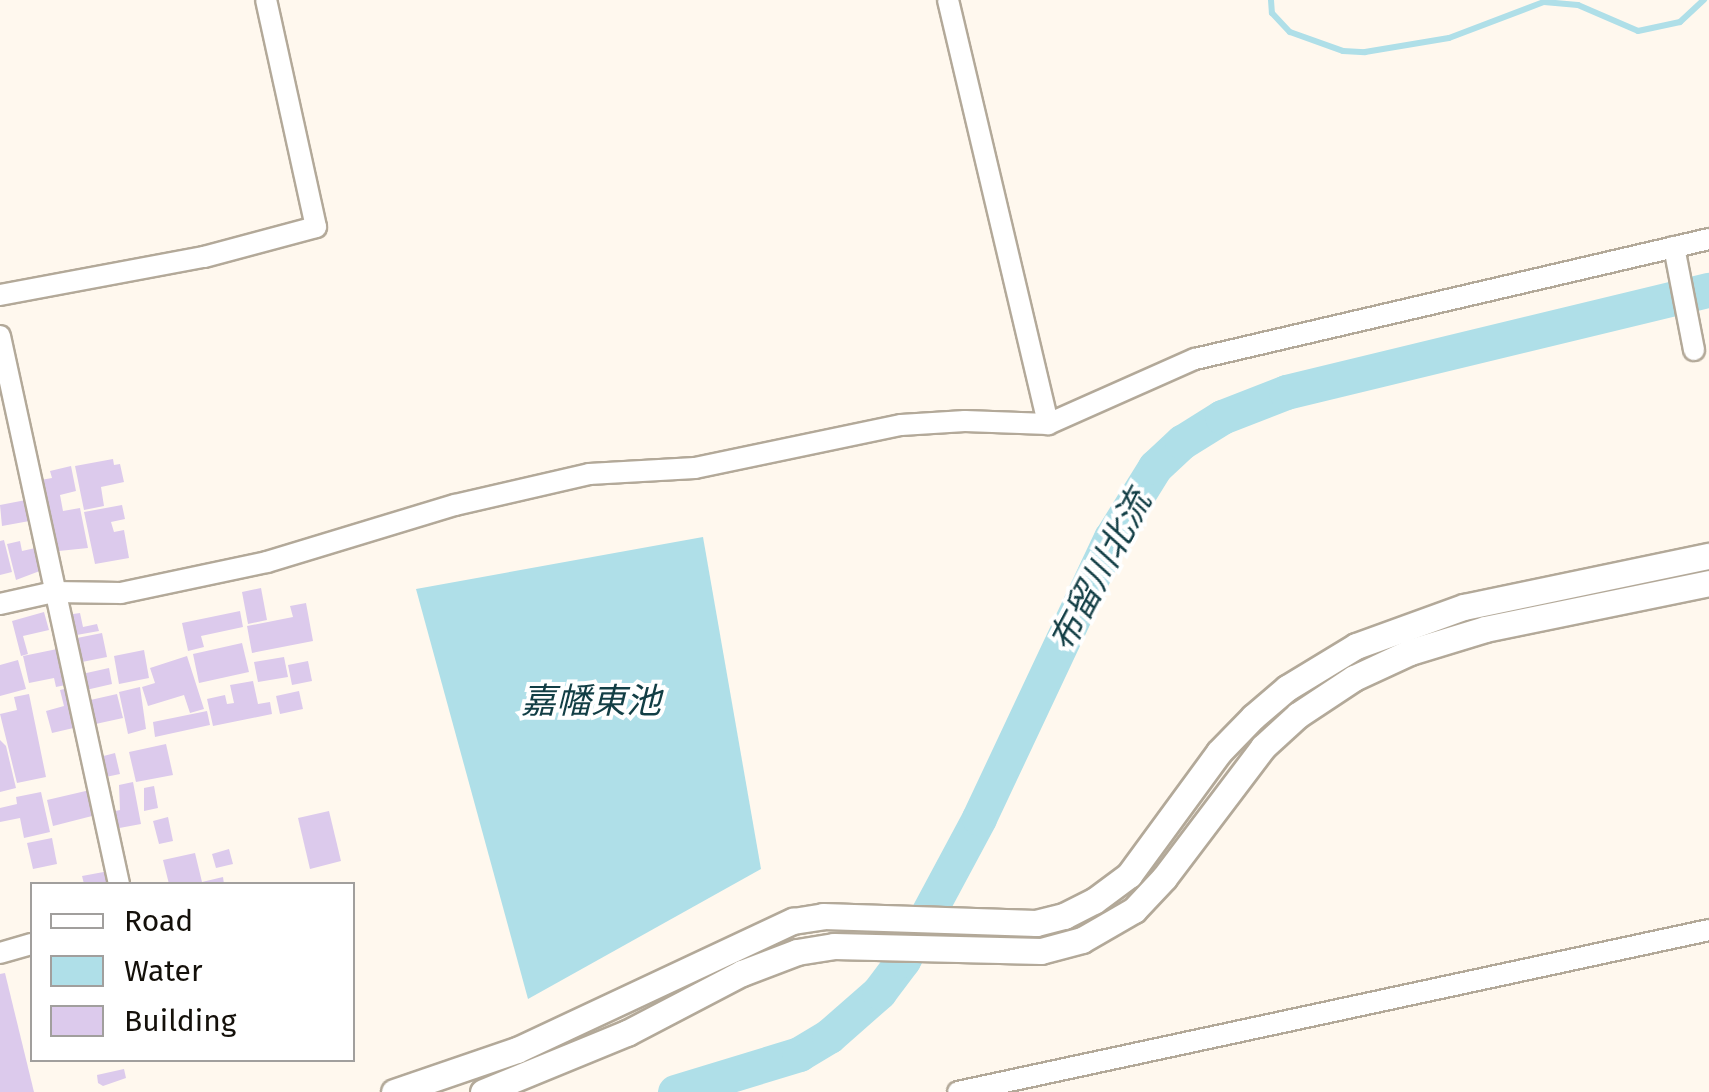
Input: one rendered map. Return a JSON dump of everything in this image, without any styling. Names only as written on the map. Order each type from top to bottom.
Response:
[{"type":"street","points":[[0,295],[204,257],[316,227],[266,0]]},
{"type":"street","points":[[948,0],[1048,424]]},
{"type":"street","points":[[0,604],[54,592],[121,593],[267,562],[455,505],[589,474],[695,468],[902,426],[965,421],[1048,424],[1195,359],[1675,255],[1709,239]]},
{"type":"street","points":[[1675,255],[1694,350]]},
{"type":"street","points":[[0,336],[119,882]]},
{"type":"street","points":[[394,1092],[517,1050],[621,1004],[763,931],[823,916],[1036,923],[1064,916],[1129,875],[1220,752],[1253,717],[1287,688],[1356,646],[1464,607],[1709,556]]},
{"type":"street","points":[[483,1092],[627,1033],[771,960],[816,949],[1041,950],[1082,940],[1134,910],[1164,878],[1262,747],[1298,715],[1354,678],[1410,652],[1485,629],[1709,584]]},
{"type":"street","points":[[958,1092],[1709,930]]},
{"type":"street","points":[[0,953],[30,945]]},
{"type":"water","name":"嘉幡東池","points":[[703,537],[761,869],[528,999],[416,589]]},
{"type":"building","points":[[113,459],[114,465],[120,464],[124,482],[101,487],[104,506],[84,510],[75,466]]},
{"type":"building","points":[[71,466],[76,491],[60,495],[63,511],[80,508],[88,548],[49,552],[35,481],[52,478],[50,471]]},
{"type":"building","points":[[31,499],[35,520],[2,526],[0,505]]},
{"type":"building","points":[[122,505],[125,519],[111,522],[114,532],[124,530],[129,558],[95,564],[84,512]]},
{"type":"building","points":[[4,540],[12,572],[0,575],[0,541]]},
{"type":"building","points":[[20,541],[22,551],[40,547],[45,569],[16,580],[7,544]]},
{"type":"building","points":[[261,588],[267,620],[248,624],[242,592]]},
{"type":"building","points":[[306,603],[313,641],[252,653],[247,626],[293,617],[290,606]]},
{"type":"building","points":[[240,611],[243,627],[201,636],[204,647],[188,651],[182,623]]},
{"type":"building","points":[[44,612],[49,630],[23,636],[28,654],[21,656],[12,621]]},
{"type":"building","points":[[80,613],[83,627],[97,624],[99,631],[71,636],[66,615]]},
{"type":"building","points":[[102,633],[107,657],[72,664],[67,640]]},
{"type":"building","points":[[242,643],[249,672],[199,683],[193,654]]},
{"type":"building","points":[[62,648],[70,684],[56,687],[54,678],[29,683],[23,656]]},
{"type":"building","points":[[144,650],[149,678],[119,684],[114,656]]},
{"type":"building","points":[[187,656],[204,709],[190,713],[184,695],[148,706],[142,687],[155,683],[150,668]]},
{"type":"building","points":[[284,657],[288,677],[258,682],[254,662]]},
{"type":"building","points":[[18,660],[26,689],[0,696],[0,665]]},
{"type":"building","points":[[308,661],[312,681],[292,685],[288,665]]},
{"type":"building","points":[[109,668],[112,684],[86,690],[82,674]]},
{"type":"building","points":[[253,681],[258,704],[270,702],[272,714],[213,726],[207,699],[225,695],[227,704],[234,703],[230,685]]},
{"type":"building","points":[[72,687],[82,726],[52,733],[46,711],[64,706],[60,690]]},
{"type":"building","points":[[140,687],[146,729],[128,734],[119,692]]},
{"type":"building","points":[[299,691],[303,709],[280,714],[276,696]]},
{"type":"building","points":[[29,694],[46,777],[17,783],[0,714],[17,710],[14,697]]},
{"type":"building","points":[[117,694],[123,718],[91,725],[86,701]]},
{"type":"building","points":[[207,711],[210,725],[155,737],[153,722]]},
{"type":"building","points":[[0,740],[6,746],[16,788],[0,792]]},
{"type":"building","points":[[166,744],[173,775],[136,782],[129,752]]},
{"type":"building","points":[[115,753],[120,774],[101,778],[96,758]]},
{"type":"building","points":[[133,782],[141,824],[114,829],[111,812],[120,810],[119,785]]},
{"type":"building","points":[[154,786],[158,808],[144,811],[144,788]]},
{"type":"building","points":[[90,790],[96,815],[53,826],[47,800]]},
{"type":"building","points":[[41,792],[50,832],[24,838],[20,818],[0,822],[0,808],[17,804],[16,797]]},
{"type":"building","points":[[329,811],[341,861],[310,869],[298,818]]},
{"type":"building","points":[[168,817],[173,841],[159,844],[153,821]]},
{"type":"building","points":[[52,838],[57,864],[33,869],[27,843]]},
{"type":"building","points":[[229,849],[233,864],[216,868],[212,854]]},
{"type":"building","points":[[195,853],[202,882],[168,882],[163,860]]},
{"type":"building","points":[[109,871],[112,882],[84,882],[82,876]]},
{"type":"building","points":[[5,973],[34,1092],[0,1092],[0,974]]},
{"type":"building","points":[[124,1069],[126,1078],[103,1086],[98,1083],[97,1075]]},
{"type":"waterway","points":[[1271,0],[1272,13],[1290,32],[1343,51],[1365,52],[1449,38],[1544,2],[1578,5],[1638,31],[1680,22],[1704,0]]},
{"type":"waterway","name":"布留川北流","points":[[675,1092],[799,1054],[829,1036],[879,992],[903,960],[979,818],[1111,538],[1155,467],[1182,442],[1222,417],[1286,392],[1709,290]]}]
